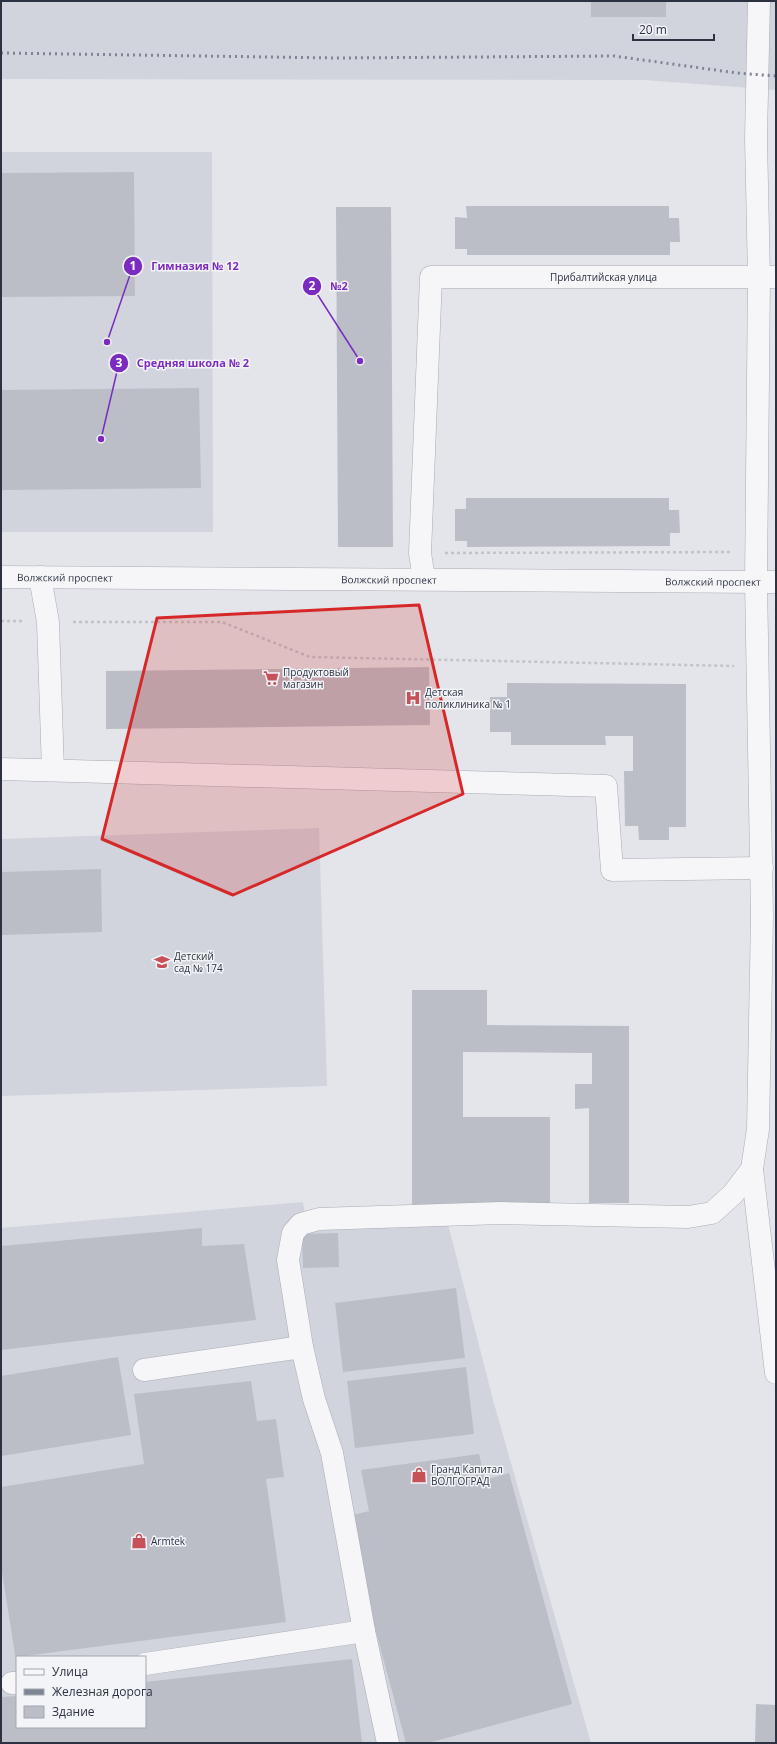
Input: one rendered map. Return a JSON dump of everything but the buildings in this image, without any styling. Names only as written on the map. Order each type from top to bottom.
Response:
[{"type":"street","points":[[759,1],[756,138],[767,277],[756,552],[766,582],[758,667],[762,868],[769,916],[758,1129],[752,1169],[776,1373]]},
{"type":"street","name":"Прибалтийская улица","points":[[420,553],[431,277],[767,277]]},
{"type":"street","points":[[420,553],[424,579]]},
{"type":"street","name":"Волжский проспект","points":[[1,577],[766,582]]},
{"type":"street","points":[[40,577],[48,622],[53,770]]},
{"type":"street","points":[[1,769],[606,786],[612,870],[762,868]]},
{"type":"street","points":[[388,1743],[364,1632],[332,1453],[314,1399],[302,1347],[288,1260],[292,1233],[301,1224],[319,1219],[501,1213],[688,1217],[712,1213],[733,1194],[752,1169]]},
{"type":"street","points":[[144,1370],[302,1347]]},
{"type":"street","points":[[146,1664],[364,1632]]},
{"type":"path","points":[[420,553],[756,552]]},
{"type":"path","points":[[1,621],[222,622],[310,657],[758,667]]},
{"type":"highlighted area","points":[[419,605],[463,794],[233,895],[102,839],[157,618]]},
{"type":"shaded area","points":[[1,1],[776,1],[776,90],[644,80],[1,79]]},
{"type":"shaded area","points":[[1,152],[212,152],[213,532],[1,532]]},
{"type":"shaded area","name":"Детский сад № 174","points":[[319,828],[327,1086],[1,1096],[1,839]]},
{"type":"shaded area","points":[[303,1202],[308,1231],[448,1224],[493,1400],[591,1743],[1,1743],[1,1228]]},
{"type":"railway","points":[[1,53],[336,58],[614,56],[737,73],[776,76]]},
{"type":"place","name":"Гимназия № 12","points":[[107,342]]},
{"type":"place","name":"№2","points":[[360,361]]},
{"type":"place","name":"Средняя школа № 2","points":[[101,439]]},
{"type":"place","name":"Продуктовый магазин","points":[[271,678]]},
{"type":"place","name":"Детская поликлиника № 1","points":[[413,698]]},
{"type":"place","name":"Детский сад № 174","points":[[162,962]]},
{"type":"place","name":"Гранд Капитал ВОЛГОГРАД","points":[[419,1475]]},
{"type":"place","name":"Armtek","points":[[139,1541]]}]
